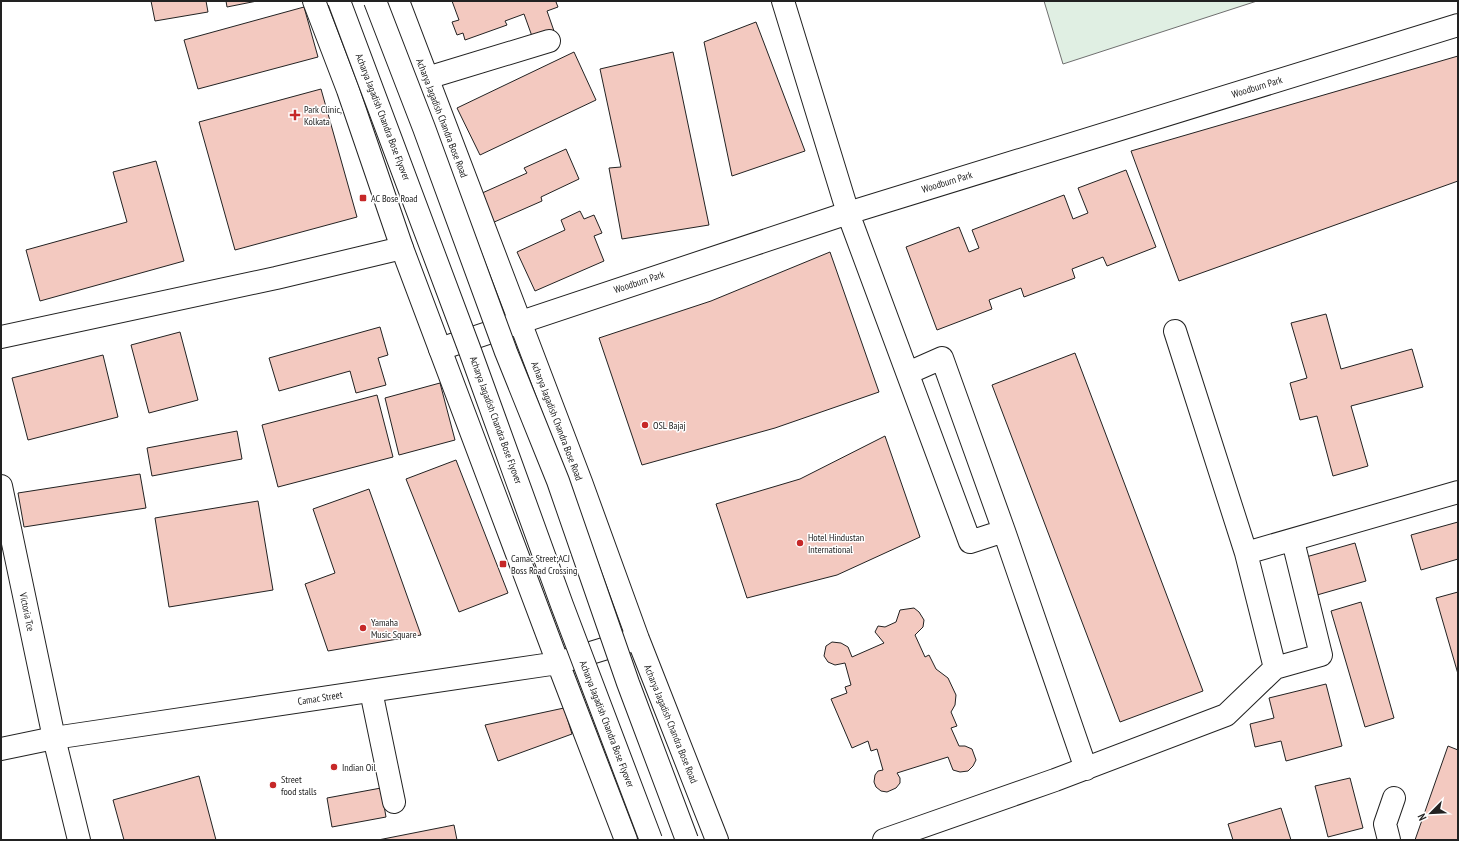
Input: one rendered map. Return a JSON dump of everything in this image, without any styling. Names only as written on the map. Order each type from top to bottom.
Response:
[{"type":"main road","points":[[314,1],[348,90],[402,248],[626,840]]},
{"type":"main road","name":"Acharya Jagadish Chandra Bose Flyover","points":[[339,1],[464,334],[562,605],[651,840]]},
{"type":"main road","points":[[375,1],[427,135],[506,352],[558,481],[628,683],[687,840]]},
{"type":"main road","name":"Acharya Jagadish Chandra Bose Road","points":[[398,1],[581,482],[638,639],[717,840]]},
{"type":"main road","points":[[783,1],[848,212],[970,542],[1004,530]]},
{"type":"main road","name":"Woodburn Park","points":[[440,349],[848,212],[1458,25]]},
{"type":"main road","points":[[427,78],[549,41]]},
{"type":"main road","points":[[1,337],[276,278],[402,248]]},
{"type":"main road","points":[[1175,331],[1246,553],[1275,668]]},
{"type":"main road","points":[[908,373],[942,358],[1004,530],[1086,769]]},
{"type":"main road","name":"Victoria Tce","points":[[1,486],[54,738],[80,840]]},
{"type":"main road","points":[[1246,553],[1293,541],[1458,492]]},
{"type":"main road","points":[[884,840],[1086,769],[1226,715],[1275,668],[1321,655],[1293,541]]},
{"type":"main road","name":"Camac Street","points":[[1,748],[54,738],[558,663],[638,639]]},
{"type":"main road","points":[[371,691],[394,802]]},
{"type":"main road","points":[[1389,840],[1385,824],[1394,798]]},
{"type":"green space","points":[[1044,1],[1257,1],[1063,64]]},
{"type":"building","points":[[151,1],[206,1],[208,12],[155,21]]},
{"type":"building","points":[[226,1],[257,1],[227,7]]},
{"type":"building","points":[[452,1],[558,1],[556,2],[558,7],[547,11],[554,31],[533,39],[524,14],[505,21],[507,25],[465,40],[463,33],[457,35],[452,22],[459,20]]},
{"type":"building","points":[[304,7],[318,57],[198,89],[184,40]]},
{"type":"building","points":[[756,22],[805,151],[732,176],[704,42]]},
{"type":"building","points":[[574,52],[596,100],[480,155],[457,108]]},
{"type":"building","points":[[673,52],[709,225],[622,239],[609,168],[621,167],[600,69]]},
{"type":"building","points":[[1458,56],[1458,181],[1179,281],[1131,151]]},
{"type":"building","points":[[321,89],[357,217],[235,250],[199,122]]},
{"type":"building","points":[[566,149],[579,179],[541,197],[542,201],[492,223],[480,194],[527,173],[524,168]]},
{"type":"building","points":[[156,161],[184,261],[40,301],[26,250],[127,222],[113,172]]},
{"type":"building","points":[[1126,170],[1156,247],[1107,266],[1103,257],[1072,269],[1075,278],[1024,297],[1021,288],[989,300],[992,309],[937,330],[906,247],[959,227],[969,252],[979,248],[972,230],[1064,195],[1073,219],[1088,213],[1078,188]]},
{"type":"building","points":[[580,211],[584,219],[594,215],[602,233],[594,236],[604,261],[535,291],[517,252],[565,230],[561,220]]},
{"type":"building","points":[[830,252],[879,392],[775,428],[642,465],[599,338],[711,301]]},
{"type":"building","points":[[1326,314],[1341,369],[1412,349],[1423,387],[1351,406],[1368,466],[1333,476],[1317,416],[1300,420],[1290,383],[1307,378],[1291,323]]},
{"type":"building","points":[[380,327],[388,355],[378,358],[386,385],[356,393],[350,371],[279,391],[269,358]]},
{"type":"building","points":[[180,332],[198,400],[149,413],[131,345]]},
{"type":"building","points":[[1075,353],[1203,691],[1120,722],[992,385]]},
{"type":"building","points":[[103,355],[118,417],[28,440],[12,378]]},
{"type":"building","points":[[440,383],[455,440],[399,455],[385,398]]},
{"type":"building","points":[[377,395],[393,457],[278,487],[262,425]]},
{"type":"building","points":[[237,431],[242,459],[152,476],[147,448]]},
{"type":"building","points":[[885,436],[920,537],[837,575],[747,598],[716,504],[800,479]]},
{"type":"building","points":[[456,460],[508,593],[459,612],[406,479]]},
{"type":"building","points":[[140,474],[146,508],[24,527],[18,493]]},
{"type":"building","points":[[369,489],[421,635],[328,651],[305,584],[335,573],[313,509]]},
{"type":"building","points":[[258,501],[273,590],[169,607],[155,518]]},
{"type":"building","points":[[1458,522],[1458,559],[1421,570],[1411,535]]},
{"type":"building","points":[[1355,543],[1366,581],[1317,595],[1306,557]]},
{"type":"building","points":[[1458,592],[1458,674],[1436,598]]},
{"type":"building","points":[[1361,602],[1394,718],[1365,727],[1331,611]]},
{"type":"building","points":[[914,608],[919,612],[924,620],[923,627],[915,635],[925,657],[929,655],[936,669],[948,678],[956,695],[955,705],[951,712],[957,726],[951,728],[959,746],[965,746],[972,749],[976,760],[968,771],[960,772],[953,770],[948,757],[897,773],[900,778],[900,783],[896,788],[887,792],[881,791],[876,787],[874,782],[875,775],[878,771],[883,770],[877,749],[871,751],[868,741],[852,748],[831,699],[847,693],[845,687],[851,685],[845,663],[835,665],[828,662],[824,656],[826,646],[832,642],[841,643],[848,647],[852,657],[884,643],[875,632],[878,626],[885,627],[896,622],[900,610]]},
{"type":"building","points":[[1326,684],[1342,746],[1286,761],[1281,741],[1255,747],[1250,724],[1274,718],[1269,698]]},
{"type":"building","points":[[564,708],[572,734],[498,761],[485,725]]},
{"type":"building","points":[[1448,746],[1458,750],[1458,840],[1415,840]]},
{"type":"building","points":[[199,776],[216,840],[124,840],[113,800]]},
{"type":"building","points":[[1350,778],[1363,828],[1328,837],[1315,786]]},
{"type":"building","points":[[381,788],[386,817],[332,827],[327,798]]},
{"type":"building","points":[[1281,808],[1291,840],[1233,840],[1228,824]]},
{"type":"building","points":[[454,825],[457,840],[378,840]]},
{"type":"place","name":"Park Clinic, Kolkata","points":[[295,115]]},
{"type":"place","name":"AC Bose Road","points":[[363,198]]},
{"type":"place","name":"OSL Bajaj","points":[[645,425]]},
{"type":"place","name":"Hotel Hindustan International","points":[[800,543]]},
{"type":"place","name":"Camac Street;ACJ Boss Road Crossing","points":[[503,564]]},
{"type":"place","name":"Yamaha Music Square","points":[[363,628]]},
{"type":"place","name":"Indian Oil","points":[[334,767]]},
{"type":"place","name":"Street food stalls","points":[[273,785]]}]
